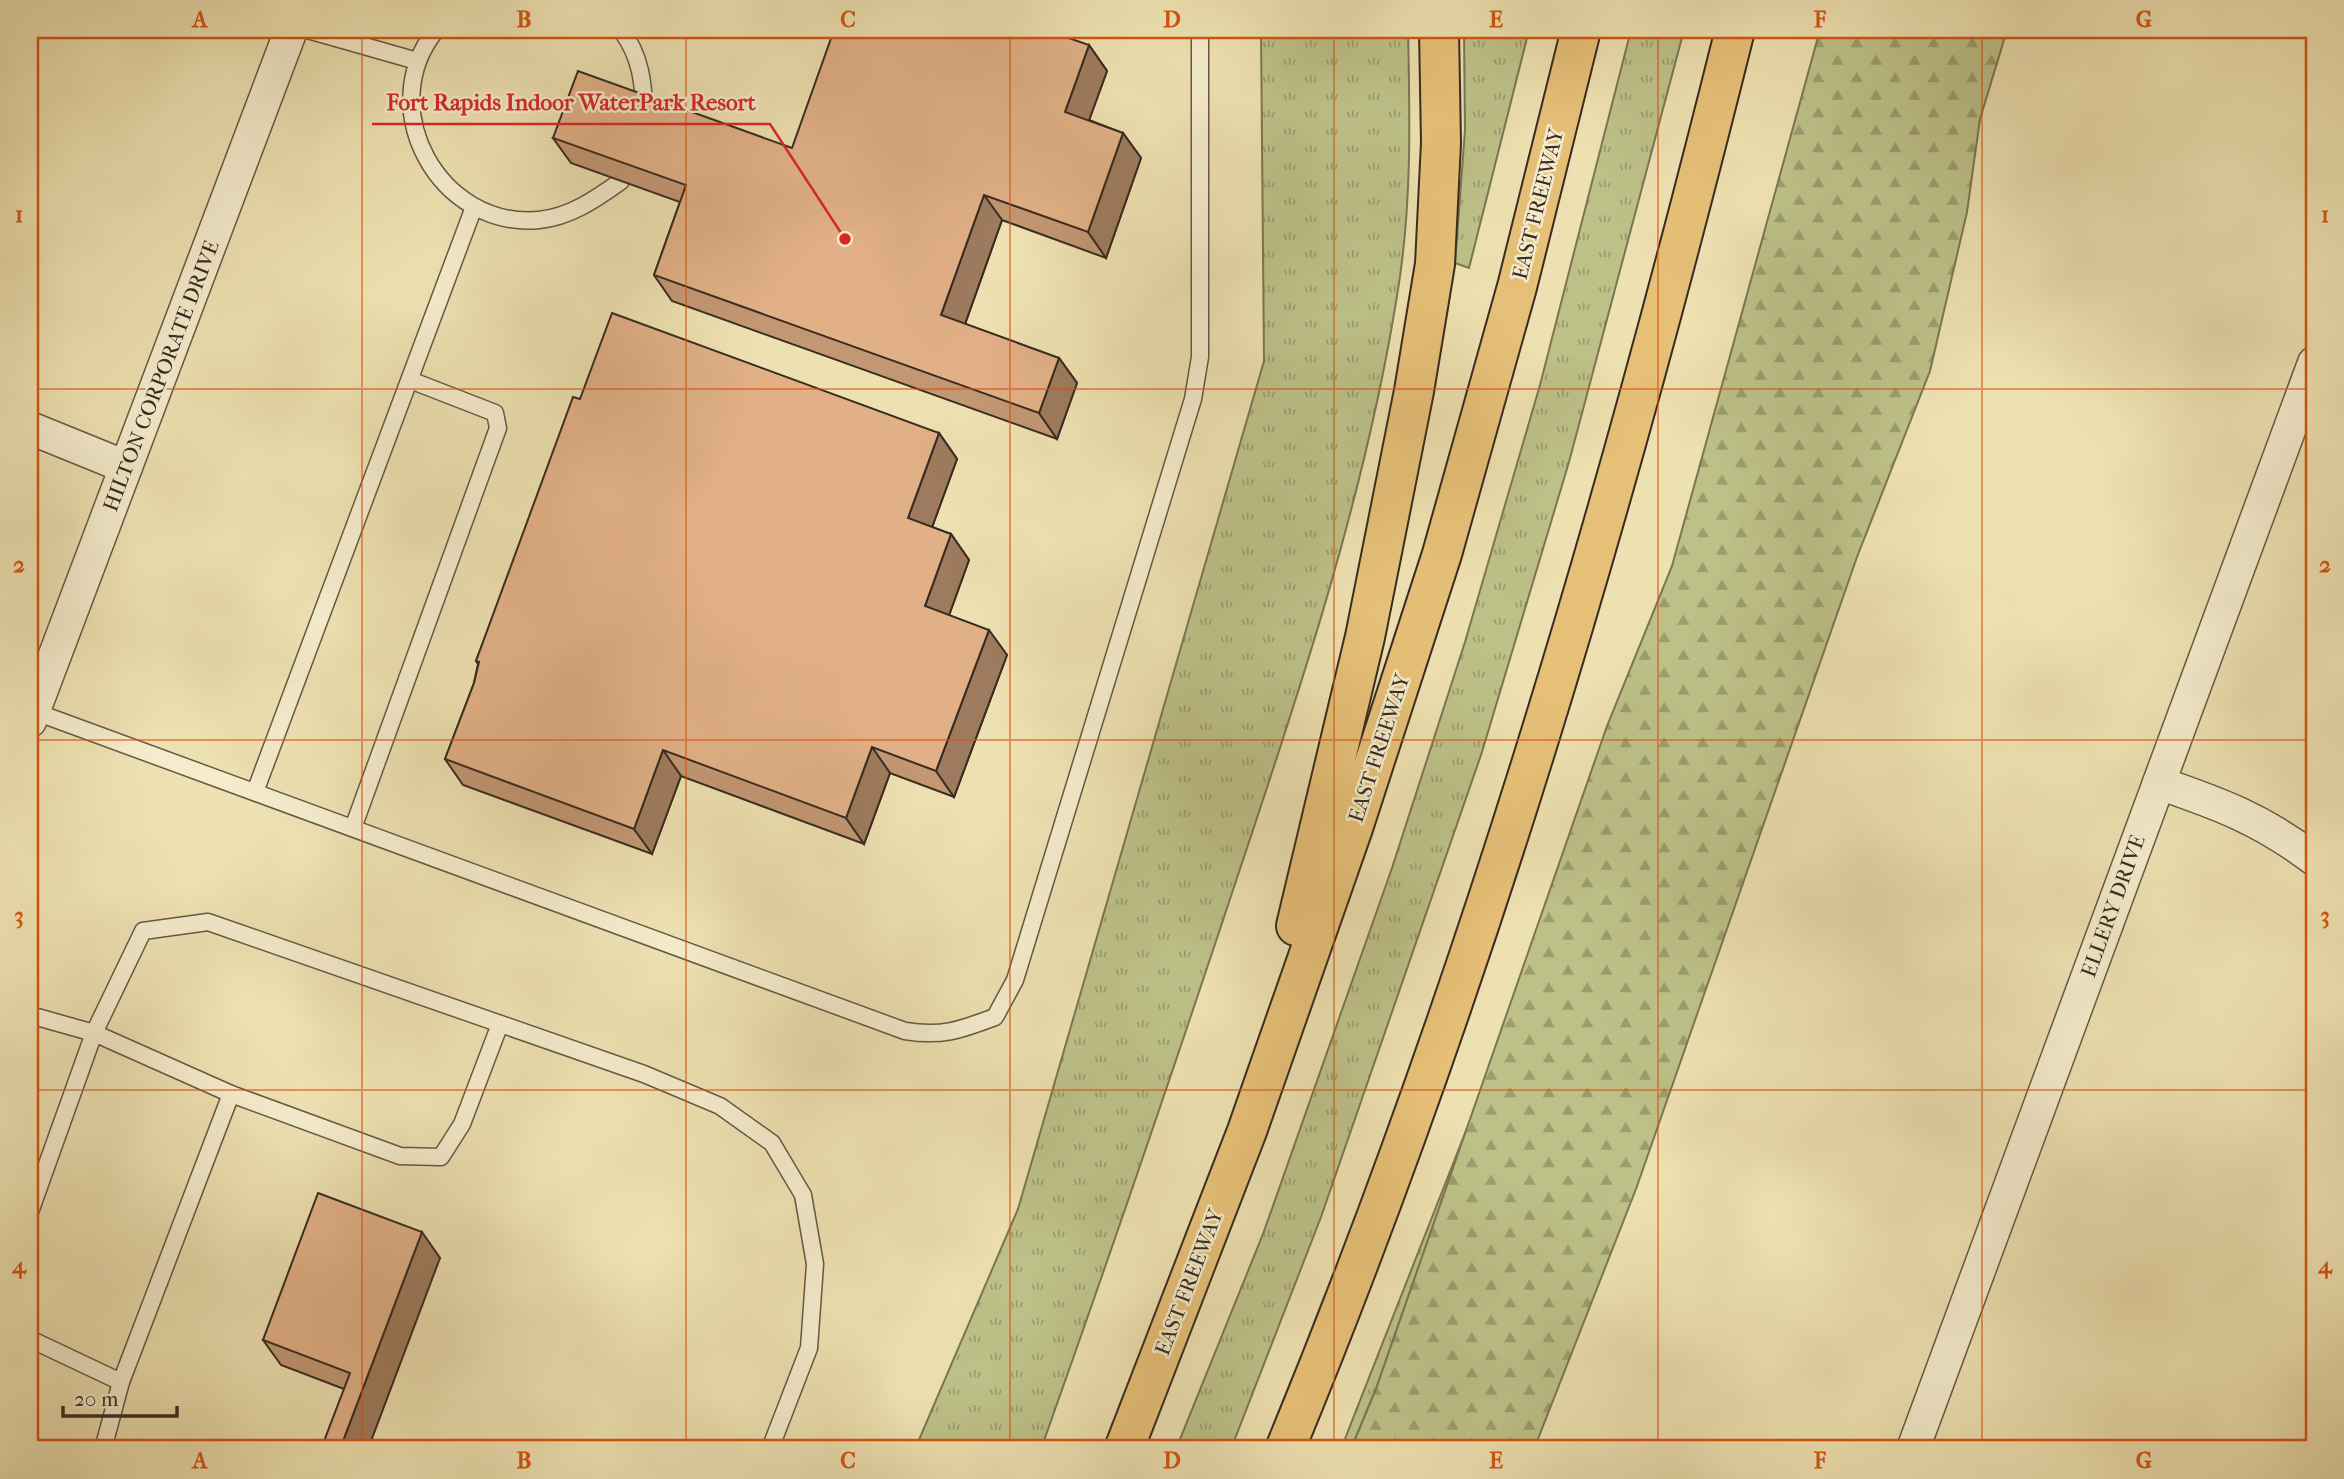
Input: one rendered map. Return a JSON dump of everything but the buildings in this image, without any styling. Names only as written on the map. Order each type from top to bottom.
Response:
[{"type":"highway","points":[[1247,1131],[1365,637],[1414,391],[1434,264],[1441,143],[1439,30]]},
{"type":"highway","name":"EAST FREEWAY","points":[[1124,1449],[1247,1131],[1353,828],[1442,554],[1517,287],[1581,30]]},
{"type":"highway","points":[[1285,1449],[1398,1164],[1519,808],[1641,397],[1735,30]]},
{"type":"street","name":"HILTON CORPORATE DRIVE","points":[[32,716],[291,30]]},
{"type":"street","name":"ELLERY DRIVE","points":[[1913,1449],[2314,363]]},
{"type":"street","points":[[30,428],[126,467]]},
{"type":"street","points":[[2159,783],[2227,807],[2276,830],[2314,859]]},
{"type":"lane","points":[[308,30],[417,61]]},
{"type":"lane","points":[[436,30],[417,61],[410,95],[413,129],[422,150],[446,188],[474,207],[506,219],[540,220],[572,212],[621,181]]},
{"type":"lane","points":[[621,30],[630,42],[643,73],[645,115]]},
{"type":"lane","points":[[32,716],[255,792],[905,1031],[933,1036],[956,1032],[995,1017],[1015,980],[1192,399],[1200,357],[1200,30]]},
{"type":"lane","points":[[255,792],[474,207]]},
{"type":"lane","points":[[353,828],[498,428],[495,413],[483,406],[410,380]]},
{"type":"lane","points":[[30,1212],[94,1033],[144,931],[208,922],[644,1074],[720,1107],[772,1143],[803,1195],[815,1264],[809,1348],[770,1449]]},
{"type":"lane","points":[[30,1015],[94,1033],[231,1094],[400,1156],[442,1157],[462,1124],[500,1024]]},
{"type":"lane","points":[[103,1449],[121,1382],[231,1094]]},
{"type":"lane","points":[[30,1339],[121,1382]]},
{"type":"green space","points":[[1261,30],[1408,30],[1408,196],[1402,263],[1384,371],[1349,519],[1284,737],[1041,1449],[915,1449],[1018,1209],[1264,361]]},
{"type":"green space","points":[[1464,30],[1529,30],[1469,268],[1455,263],[1465,130]]},
{"type":"green space","points":[[1631,30],[1684,30],[1569,462],[1482,752],[1321,1217],[1231,1449],[1176,1449],[1263,1234],[1392,868],[1465,642],[1540,385]]},
{"type":"green space","points":[[1820,30],[2007,30],[1980,119],[1967,212],[1930,371],[1857,557],[1636,1189],[1534,1449],[1351,1449],[1376,1389],[1607,726],[1672,566]]},
{"type":"green space","points":[[1469,1123],[1376,1389],[1351,1449],[1341,1449]]},
{"type":"place","name":"Fort Rapids Indoor WaterPark Resort","points":[[845,239]]}]
